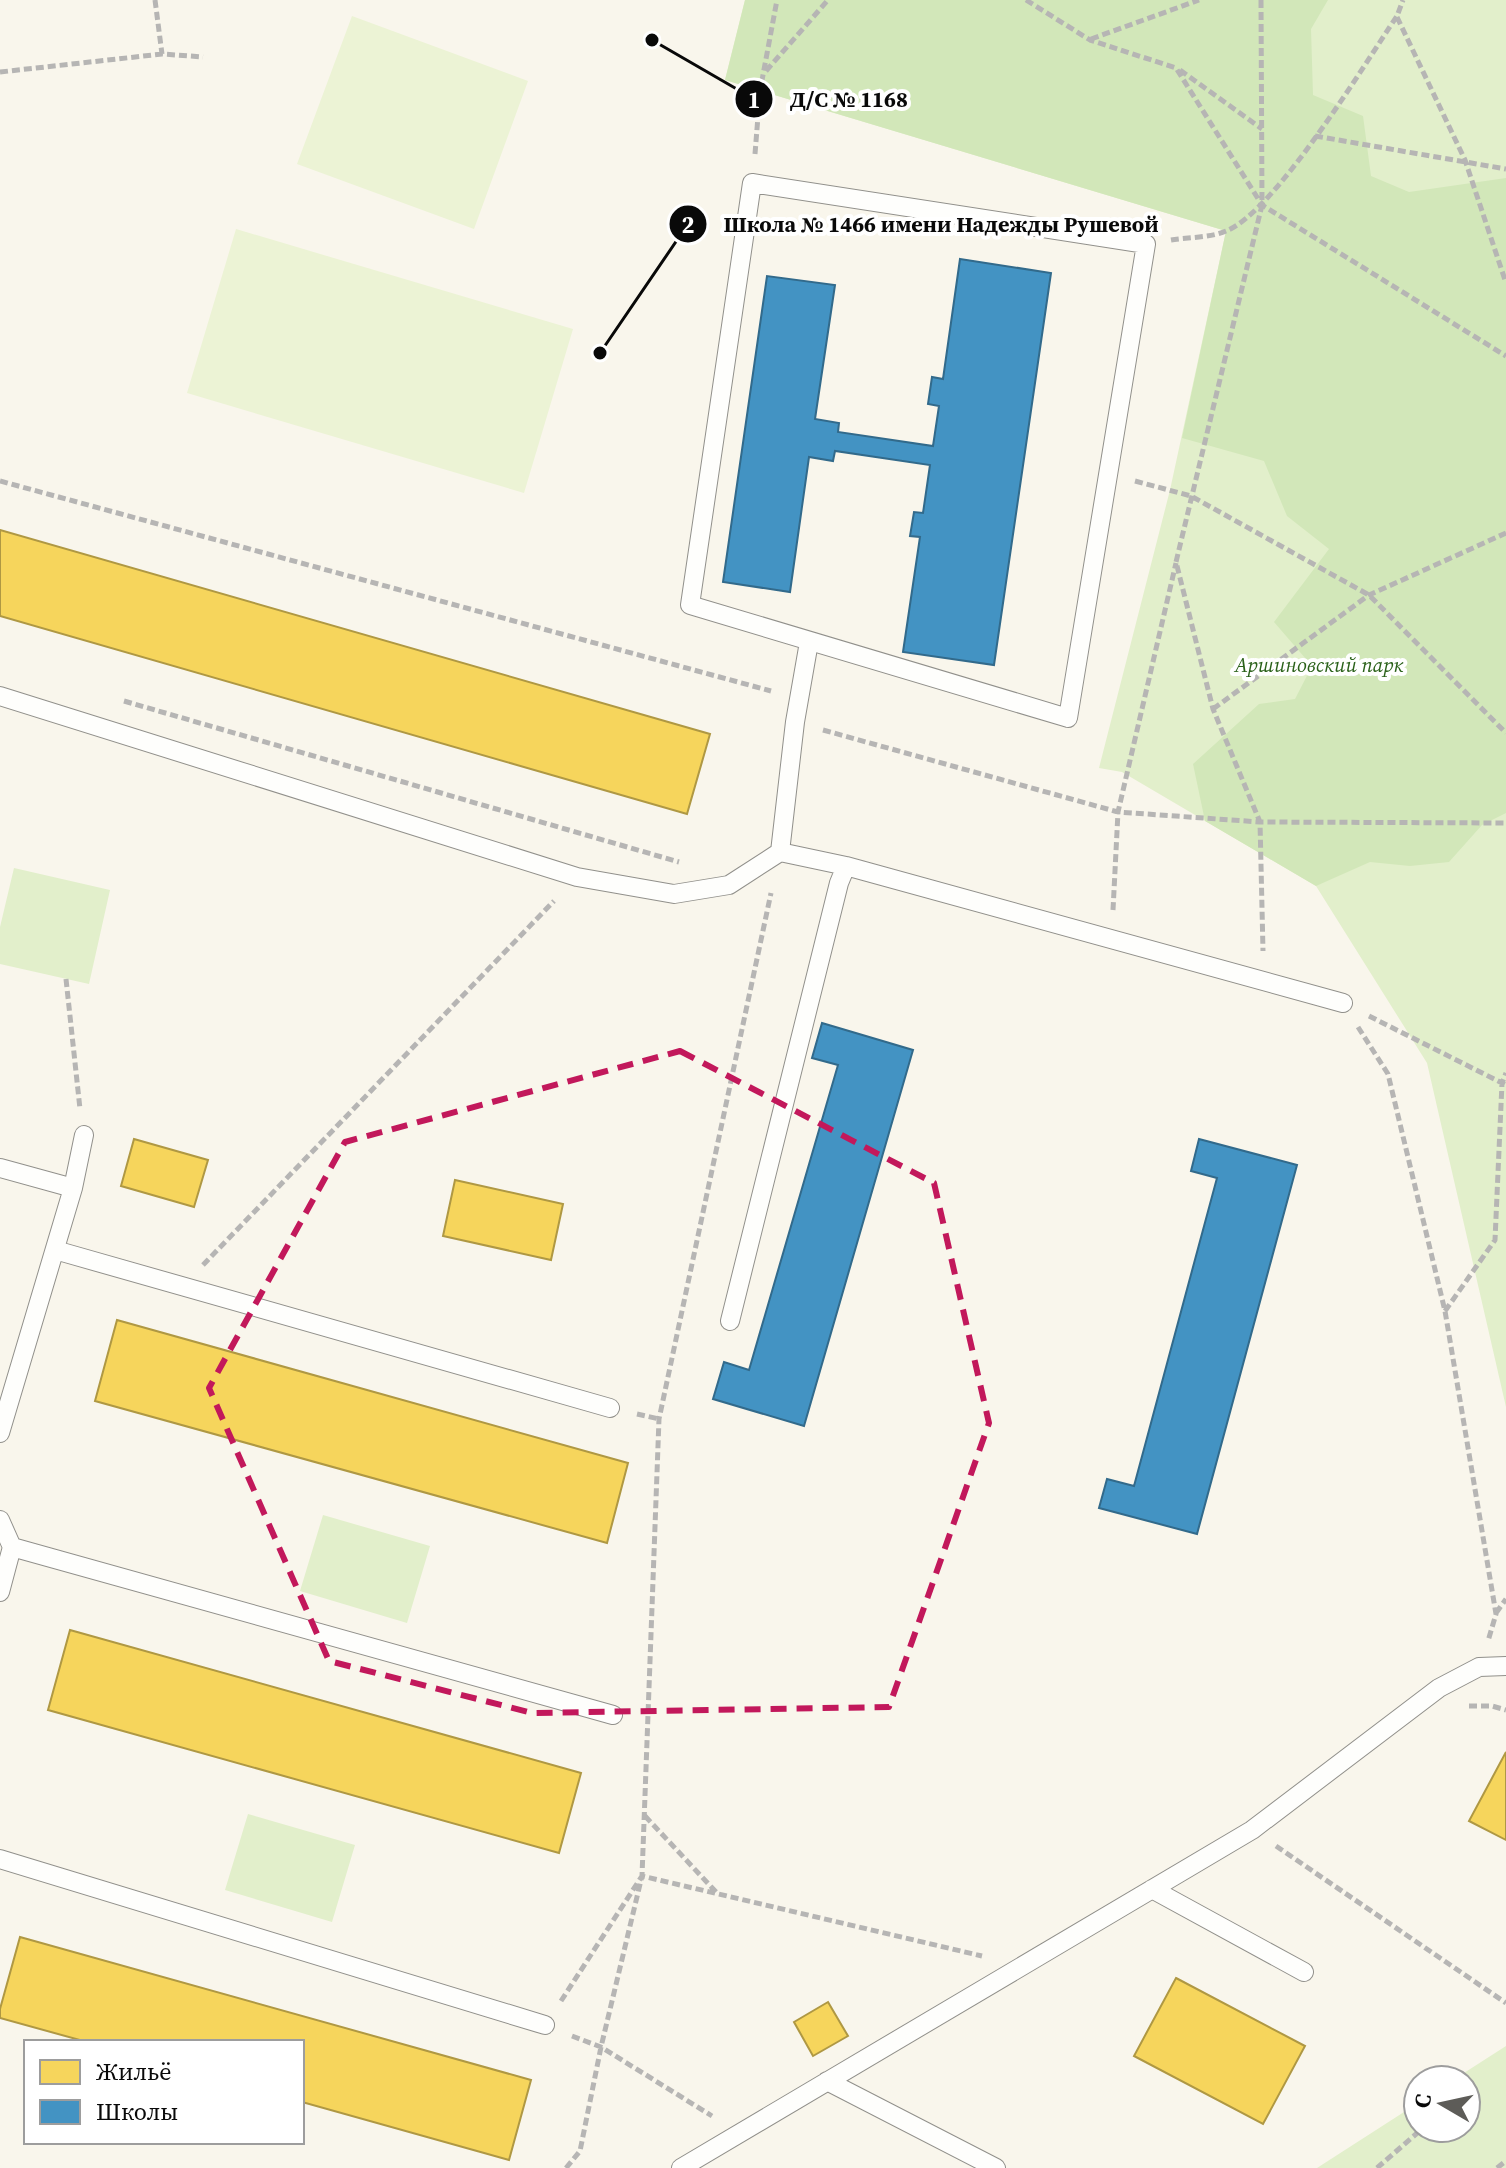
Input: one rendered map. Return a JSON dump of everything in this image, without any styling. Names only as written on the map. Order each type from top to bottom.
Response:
[{"type":"lane","points":[[752,183],[1146,244],[1068,718],[690,605],[752,183]]},
{"type":"lane","points":[[780,852],[795,722],[809,642]]},
{"type":"lane","points":[[0,696],[577,877],[674,894],[729,885],[780,852],[846,866],[1343,1003]]},
{"type":"lane","points":[[730,1321],[839,883],[846,866]]},
{"type":"lane","points":[[0,1433],[73,1188],[84,1135]]},
{"type":"lane","points":[[0,1168],[73,1188]]},
{"type":"lane","points":[[55,1250],[610,1408]]},
{"type":"lane","points":[[0,1520],[12,1547],[0,1592]]},
{"type":"lane","points":[[12,1547],[613,1715]]},
{"type":"lane","points":[[681,2168],[1252,1830],[1439,1688],[1479,1667],[1506,1666]]},
{"type":"lane","points":[[0,1859],[545,2025]]},
{"type":"lane","points":[[1152,1889],[1304,1972]]},
{"type":"lane","points":[[827,2081],[996,2168]]},
{"type":"path","points":[[155,0],[162,54]]},
{"type":"path","points":[[752,183],[760,91],[777,0]]},
{"type":"path","points":[[765,71],[828,0]]},
{"type":"path","points":[[1026,0],[1090,40],[1176,68],[1262,129]]},
{"type":"path","points":[[1090,40],[1199,0]]},
{"type":"path","points":[[1111,941],[1118,812],[1262,205],[1261,0]]},
{"type":"path","points":[[1146,244],[1226,231],[1262,205],[1315,136],[1397,16],[1403,0]]},
{"type":"path","points":[[1397,16],[1465,160],[1506,283]]},
{"type":"path","points":[[0,72],[162,54],[203,57]]},
{"type":"path","points":[[1176,68],[1262,205],[1506,356]]},
{"type":"path","points":[[1315,136],[1506,169]]},
{"type":"path","points":[[1107,473],[1191,496],[1369,595],[1506,733]]},
{"type":"path","points":[[0,481],[799,699]]},
{"type":"path","points":[[1213,709],[1369,595],[1506,533]]},
{"type":"path","points":[[1176,562],[1213,709],[1260,822],[1263,981]]},
{"type":"path","points":[[121,700],[681,863]]},
{"type":"path","points":[[795,722],[1118,812],[1260,822],[1506,823]]},
{"type":"path","points":[[566,2168],[580,2151],[642,1876],[659,1419],[780,852]]},
{"type":"path","points":[[183,1285],[577,877]]},
{"type":"path","points":[[66,979],[84,1135]]},
{"type":"path","points":[[1343,1003],[1504,1084]]},
{"type":"path","points":[[1343,1003],[1388,1074],[1445,1311],[1496,1614]]},
{"type":"path","points":[[1445,1311],[1495,1240],[1506,1073]]},
{"type":"path","points":[[1479,1667],[1496,1614],[1506,1599]]},
{"type":"path","points":[[645,1816],[718,1894]]},
{"type":"path","points":[[1252,1830],[1506,2003]]},
{"type":"path","points":[[642,1876],[1022,1966]]},
{"type":"path","points":[[642,1876],[545,2025],[601,2047],[740,2133]]},
{"type":"path","points":[[1377,2168],[1405,2144]]},
{"type":"path","points":[[1497,2168],[1506,2161]]},
{"type":"highlighted area","points":[[680,1051],[934,1183],[989,1423],[889,1707],[532,1713],[329,1661],[209,1388],[345,1142]]},
{"type":"green space","name":"Аршиновский парк","points":[[745,0],[1506,0],[1506,1407],[1427,1063],[1316,886],[1122,772],[1099,768],[1170,490],[1226,231],[725,80]]},
{"type":"green space","name":"Аршиновский парк","points":[[745,0],[1328,0],[1311,29],[1313,95],[1363,116],[1371,176],[1409,192],[1506,178],[1506,813],[1482,825],[1449,862],[1410,866],[1370,862],[1316,886],[1205,821],[1193,764],[1259,704],[1295,699],[1312,666],[1274,622],[1329,549],[1287,516],[1264,461],[1182,438],[1226,231],[725,80]]},
{"type":"green space","points":[[352,16],[528,81],[474,229],[297,164]]},
{"type":"green space","points":[[236,229],[573,329],[524,493],[187,393]]},
{"type":"green space","points":[[14,868],[110,890],[89,984],[0,964],[0,927]]},
{"type":"green space","points":[[323,1515],[430,1546],[407,1623],[300,1591]]},
{"type":"green space","points":[[248,1814],[355,1845],[332,1922],[225,1890]]},
{"type":"green space","points":[[1506,2046],[1506,2168],[1317,2168],[1402,2113],[1402,2144],[1482,2144],[1482,2064],[1478,2064]]},
{"type":"building: Жильё","points":[[0,530],[710,734],[687,814],[0,616]]},
{"type":"building: Жильё","points":[[134,1139],[208,1160],[194,1207],[121,1186]]},
{"type":"building: Жильё","points":[[455,1180],[563,1204],[551,1260],[443,1236]]},
{"type":"building: Жильё","points":[[117,1320],[628,1463],[607,1543],[95,1401]]},
{"type":"building: Жильё","points":[[70,1630],[581,1773],[559,1853],[48,1710]]},
{"type":"building: Жильё","points":[[1506,1752],[1506,1840],[1469,1821]]},
{"type":"building: Жильё","points":[[20,1937],[531,2080],[509,2160],[304,2103],[304,2040],[80,2040],[0,2018]]},
{"type":"building: Жильё","points":[[1176,1978],[1305,2046],[1263,2124],[1134,2056]]},
{"type":"building: Жильё","points":[[828,2002],[848,2036],[813,2056],[794,2022]]},
{"type":"building: Школы","points":[[960,259],[1051,273],[994,665],[903,652],[920,537],[910,536],[914,512],[923,513],[930,465],[835,451],[833,461],[809,457],[790,592],[723,582],[767,276],[835,285],[815,419],[839,423],[838,432],[933,446],[939,406],[928,404],[932,377],[943,379]]},
{"type":"building: Школы","points":[[822,1023],[913,1050],[804,1426],[713,1399],[724,1362],[749,1370],[838,1065],[812,1058]]},
{"type":"building: Школы","points":[[1199,1139],[1297,1165],[1197,1534],[1099,1508],[1107,1479],[1134,1486],[1217,1178],[1191,1171]]},
{"type":"place","name":"Д/C № 1168","points":[[652,40]]},
{"type":"place","name":"Школа № 1466 имени Надежды Рушевой","points":[[600,353]]}]
